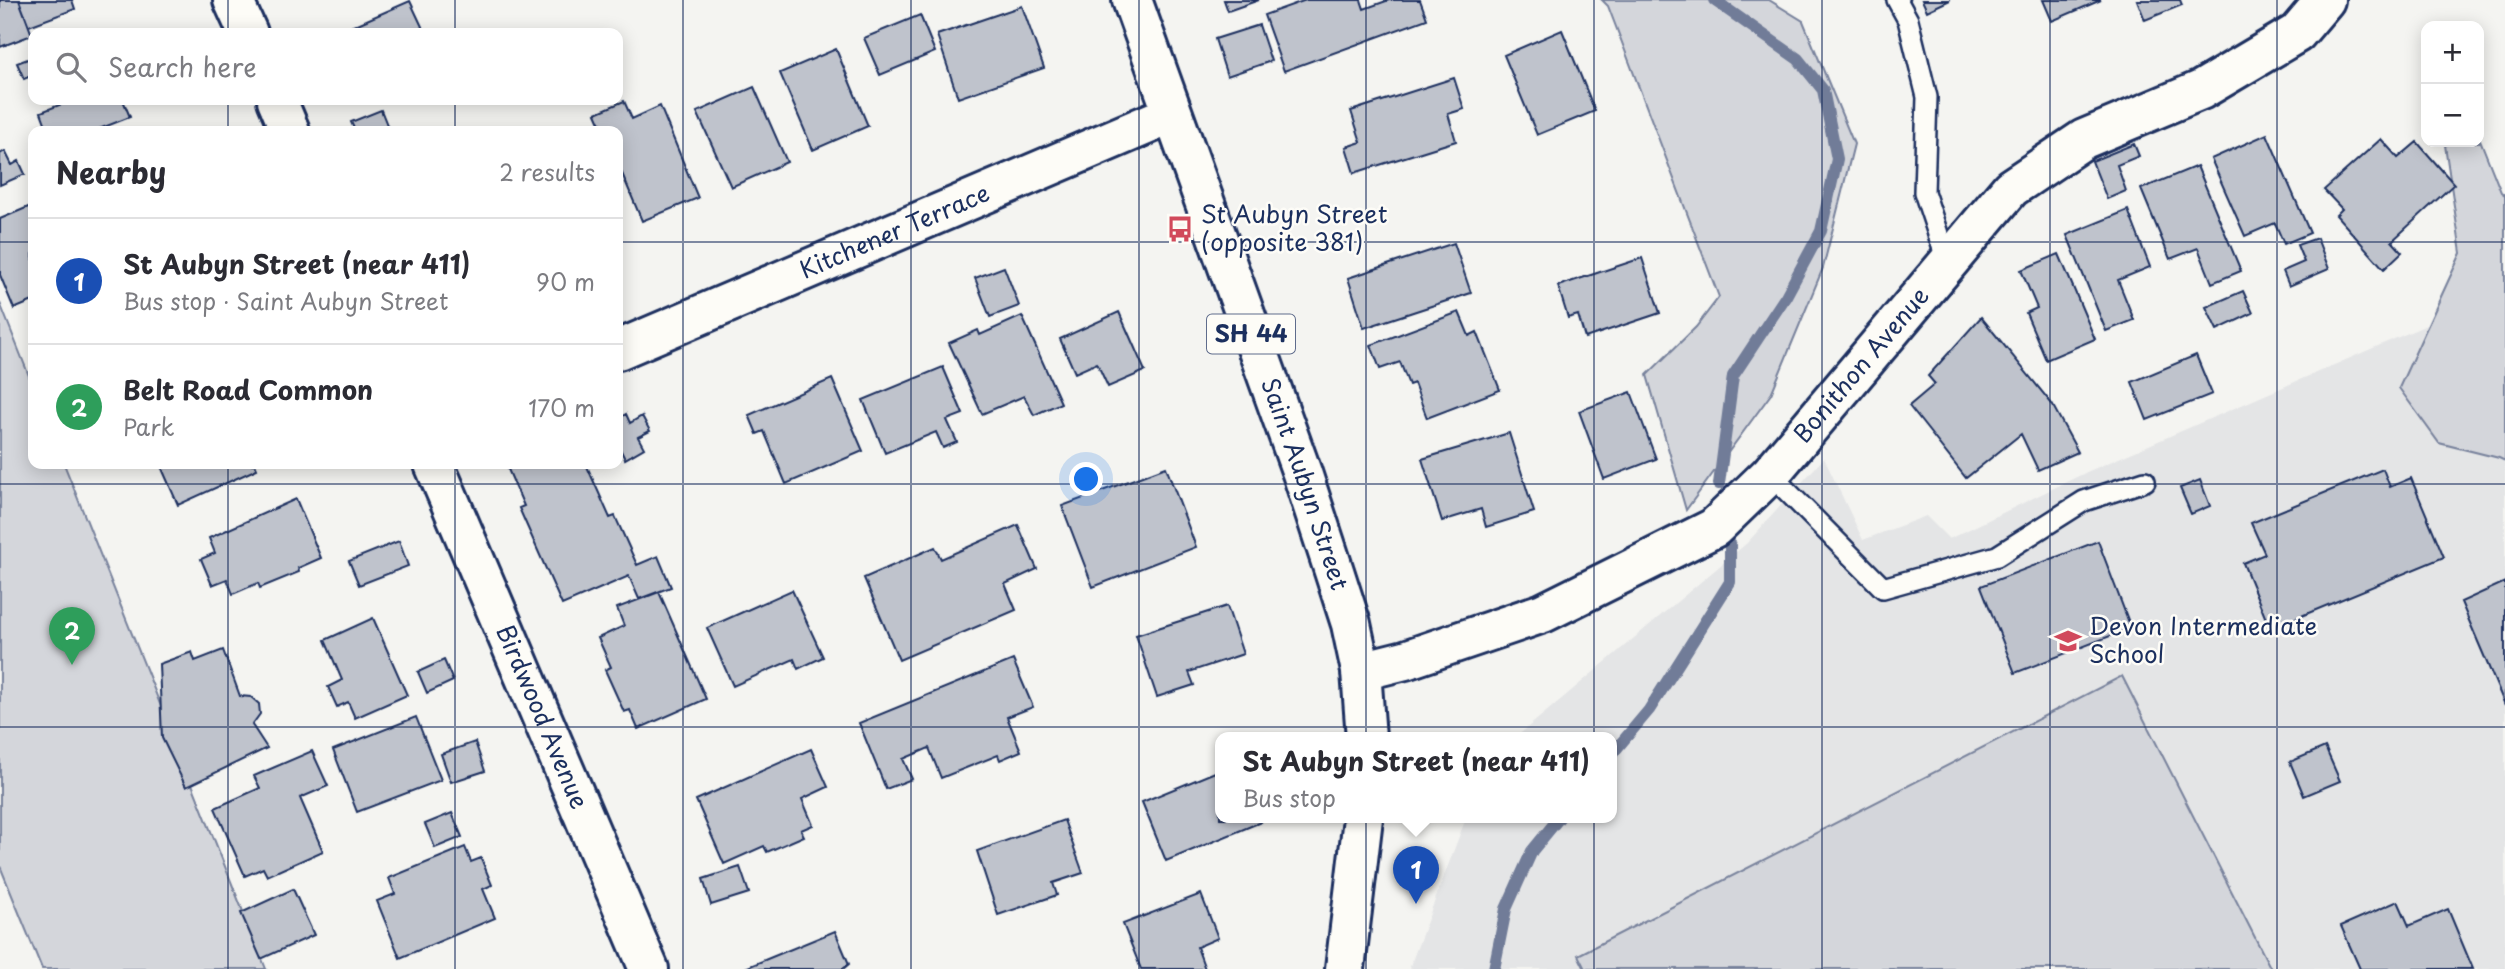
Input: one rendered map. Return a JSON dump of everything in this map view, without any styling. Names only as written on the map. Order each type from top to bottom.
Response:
[{"type":"main road","points":[[233,0],[246,28]]},
{"type":"main road","name":"Saint Aubyn Street","points":[[1132,0],[1302,473],[1351,624],[1361,671],[1366,732]]},
{"type":"main road","name":"Bonithon Avenue","points":[[1361,671],[1405,660],[1543,612],[1714,528],[1770,474],[2011,188],[2084,139],[2201,90],[2297,33],[2325,0]]},
{"type":"main road","points":[[279,105],[288,126]]},
{"type":"main road","name":"Kitchener Terrace","points":[[623,348],[1172,114]]},
{"type":"main road","name":"Birdwood Avenue","points":[[436,469],[649,969]]},
{"type":"main road","points":[[1345,969],[1362,823]]},
{"type":"lane","points":[[1897,0],[1909,20],[1927,97],[1924,191],[1948,264]]},
{"type":"lane","points":[[1770,474],[1884,588],[1997,556],[2084,502],[2145,481]]},
{"type":"shaded area","points":[[1602,0],[1769,0],[1803,21],[1854,144],[1823,268],[1771,394],[1686,510],[1647,375],[1696,327],[1719,297],[1608,6]]},
{"type":"shaded area","points":[[2445,147],[2483,147],[2501,192],[2505,195],[2505,461],[2439,443],[2399,388],[2461,253]]},
{"type":"shaded area","name":"Devon Intermediate School","points":[[2505,291],[2505,969],[1409,969],[1464,823],[1617,823],[1617,732],[1522,732],[1747,543],[1824,458],[1863,540],[1926,516],[1949,539],[2089,471]]},
{"type":"shaded area","points":[[0,303],[28,373],[28,469],[66,469],[266,969],[42,969],[0,866]]},
{"type":"shaded area","points":[[2122,676],[2271,969],[1585,969],[1578,955]]},
{"type":"building","points":[[0,0],[19,0],[29,28],[28,36],[0,47]]},
{"type":"building","points":[[19,0],[72,0],[75,9],[29,26]]},
{"type":"building","points":[[1224,0],[1259,0],[1228,11]]},
{"type":"building","points":[[1306,0],[1361,0],[1364,9],[1389,0],[1420,0],[1427,19],[1284,71],[1264,15]]},
{"type":"building","points":[[1922,0],[1950,0],[1927,11]]},
{"type":"building","points":[[2043,0],[2101,0],[2052,21]]},
{"type":"building","points":[[2137,0],[2180,0],[2182,5],[2145,20]]},
{"type":"building","points":[[410,1],[423,28],[348,28]]},
{"type":"building","points":[[1022,6],[1044,68],[958,98],[937,35]]},
{"type":"building","points":[[920,15],[935,52],[880,75],[864,38]]},
{"type":"building","points":[[1259,25],[1271,61],[1227,76],[1215,39]]},
{"type":"building","points":[[1562,30],[1595,111],[1537,135],[1504,55]]},
{"type":"building","points":[[836,49],[868,126],[813,150],[780,73]]},
{"type":"building","points":[[28,59],[28,77],[24,79],[17,63]]},
{"type":"building","points":[[1454,78],[1464,109],[1448,114],[1456,141],[1354,173],[1346,147],[1361,142],[1351,111]]},
{"type":"building","points":[[754,87],[787,162],[731,187],[697,112]]},
{"type":"building","points":[[623,101],[632,119],[660,106],[698,198],[642,221],[623,176],[623,126],[602,126],[596,113],[615,105],[623,105]]},
{"type":"building","points":[[59,105],[125,105],[130,117],[107,126],[46,126],[41,112]]},
{"type":"building","points":[[381,110],[387,126],[353,126],[351,122]]},
{"type":"building","points":[[2267,134],[2310,233],[2284,244],[2275,223],[2245,236],[2211,159]]},
{"type":"building","points":[[2381,139],[2398,158],[2417,142],[2454,184],[2392,241],[2402,252],[2384,269],[2336,215],[2342,209],[2324,190]]},
{"type":"building","points":[[2134,144],[2139,156],[2117,165],[2126,191],[2107,199],[2092,161]]},
{"type":"building","points":[[5,151],[12,165],[19,161],[25,174],[0,185],[0,154]]},
{"type":"building","points":[[2197,166],[2241,271],[2212,283],[2198,248],[2170,259],[2141,189]]},
{"type":"building","points":[[28,207],[28,303],[14,309],[0,275],[0,219]]},
{"type":"building","points":[[2128,210],[2150,267],[2118,280],[2134,320],[2106,331],[2067,235]]},
{"type":"building","points":[[2317,238],[2329,269],[2289,286],[2283,271],[2304,262],[2297,245]]},
{"type":"building","points":[[1454,243],[1471,293],[1364,328],[1348,278]]},
{"type":"building","points":[[2059,254],[2095,339],[2046,360],[2026,313],[2037,308],[2021,270]]},
{"type":"building","points":[[1642,258],[1660,313],[1585,338],[1578,315],[1568,318],[1558,286]]},
{"type":"building","points":[[1004,267],[1019,306],[990,317],[975,278]]},
{"type":"building","points":[[2243,291],[2253,313],[2217,330],[2206,307]]},
{"type":"building","points":[[1119,312],[1145,371],[1108,387],[1097,363],[1075,373],[1060,339]]},
{"type":"building","points":[[1459,312],[1469,336],[1477,332],[1500,390],[1427,418],[1414,383],[1409,385],[1400,362],[1380,369],[1371,345]]},
{"type":"building","points":[[1022,316],[1061,403],[1034,415],[1024,396],[982,414],[949,343],[978,330],[980,335]]},
{"type":"building","points":[[1981,317],[2052,404],[2078,452],[2038,470],[2021,434],[1966,478],[1909,406],[1935,384],[1928,376]]},
{"type":"building","points":[[2196,355],[2212,394],[2147,420],[2132,382]]},
{"type":"building","points":[[943,367],[963,414],[947,420],[957,442],[943,448],[936,432],[885,453],[863,400]]},
{"type":"building","points":[[832,379],[863,451],[786,484],[764,431],[757,434],[749,415]]},
{"type":"building","points":[[1631,392],[1656,459],[1604,479],[1579,411]]},
{"type":"building","points":[[626,414],[630,423],[642,416],[650,431],[638,437],[644,448],[625,459],[623,455],[623,416]]},
{"type":"building","points":[[1509,433],[1534,512],[1486,527],[1481,509],[1442,521],[1422,459]]},
{"type":"building","points":[[1166,467],[1196,547],[1093,587],[1062,506]]},
{"type":"building","points":[[162,469],[257,469],[178,505]]},
{"type":"building","points":[[508,469],[588,469],[610,518],[615,516],[637,565],[658,556],[671,587],[639,599],[629,576],[562,605],[519,508],[524,506]]},
{"type":"building","points":[[2383,469],[2390,487],[2411,478],[2444,557],[2270,629],[2243,563],[2265,554],[2251,523]]},
{"type":"building","points":[[2200,480],[2210,506],[2191,514],[2180,488]]},
{"type":"building","points":[[296,499],[321,558],[298,568],[299,572],[260,588],[258,583],[233,594],[227,579],[212,585],[201,559],[215,553],[209,538]]},
{"type":"building","points":[[1018,525],[1037,569],[1005,584],[1016,610],[899,660],[864,578],[935,547],[941,559]]},
{"type":"building","points":[[399,541],[408,566],[359,585],[349,561]]},
{"type":"building","points":[[2098,541],[2131,628],[2015,673],[1981,586]]},
{"type":"building","points":[[2505,582],[2505,705],[2461,602]]},
{"type":"building","points":[[792,590],[823,657],[798,669],[794,659],[733,686],[707,628]]},
{"type":"building","points":[[659,592],[706,699],[638,729],[630,710],[624,712],[605,670],[611,667],[598,638],[624,626],[617,608]]},
{"type":"building","points":[[1227,606],[1243,654],[1189,672],[1194,685],[1157,697],[1136,635]]},
{"type":"building","points":[[373,618],[407,695],[355,718],[348,702],[337,707],[328,687],[342,680],[325,640]]},
{"type":"building","points":[[223,650],[240,696],[251,697],[259,704],[260,714],[252,725],[267,748],[186,787],[162,738],[159,664],[192,652],[195,661]]},
{"type":"building","points":[[444,660],[453,681],[427,693],[418,672]]},
{"type":"building","points":[[1013,660],[1033,707],[1007,717],[1021,751],[1000,760],[998,755],[941,778],[929,748],[903,759],[912,779],[886,789],[859,723]]},
{"type":"building","points":[[416,717],[441,780],[357,812],[333,750]]},
{"type":"building","points":[[475,742],[485,771],[451,782],[441,754]]},
{"type":"building","points":[[2325,747],[2340,781],[2304,796],[2290,762]]},
{"type":"building","points":[[811,749],[828,787],[802,799],[813,825],[801,830],[804,836],[767,852],[764,846],[724,864],[696,800]]},
{"type":"building","points":[[312,751],[328,786],[300,798],[323,851],[267,876],[263,868],[245,876],[215,808],[260,788],[254,776]]},
{"type":"building","points":[[1215,772],[1215,823],[1259,823],[1166,861],[1142,802]]},
{"type":"building","points":[[452,813],[462,837],[435,848],[425,824]]},
{"type":"building","points":[[1064,820],[1083,873],[1053,883],[1057,895],[998,915],[977,851]]},
{"type":"building","points":[[465,847],[471,862],[481,858],[492,885],[483,889],[495,918],[400,958],[377,901],[395,894],[389,878]]},
{"type":"building","points":[[740,867],[749,893],[711,905],[703,879]]},
{"type":"building","points":[[293,889],[314,935],[261,959],[241,913]]},
{"type":"building","points":[[1201,894],[1218,938],[1197,947],[1205,969],[1141,969],[1123,924]]},
{"type":"building","points":[[2398,901],[2409,926],[2448,909],[2473,969],[2360,969],[2341,926]]},
{"type":"building","points":[[835,931],[849,964],[843,969],[743,969]]},
{"type":"waterway","points":[[1714,0],[1798,59],[1823,90],[1837,159],[1821,231],[1786,296],[1733,376],[1719,484]]},
{"type":"waterway","points":[[1617,748],[1649,710],[1730,582],[1730,545]]},
{"type":"waterway","points":[[1494,969],[1506,909],[1532,851],[1555,823]]},
{"type":"place","name":"St Aubyn Street (opposite 381)","points":[[1180,229]]},
{"type":"place","name":"Devon Intermediate School","points":[[2068,641]]},
{"type":"place","name":"Belt Road Common","points":[[72,665]]},
{"type":"place","name":"St Aubyn Street (near 411)","points":[[1416,904]]}]
